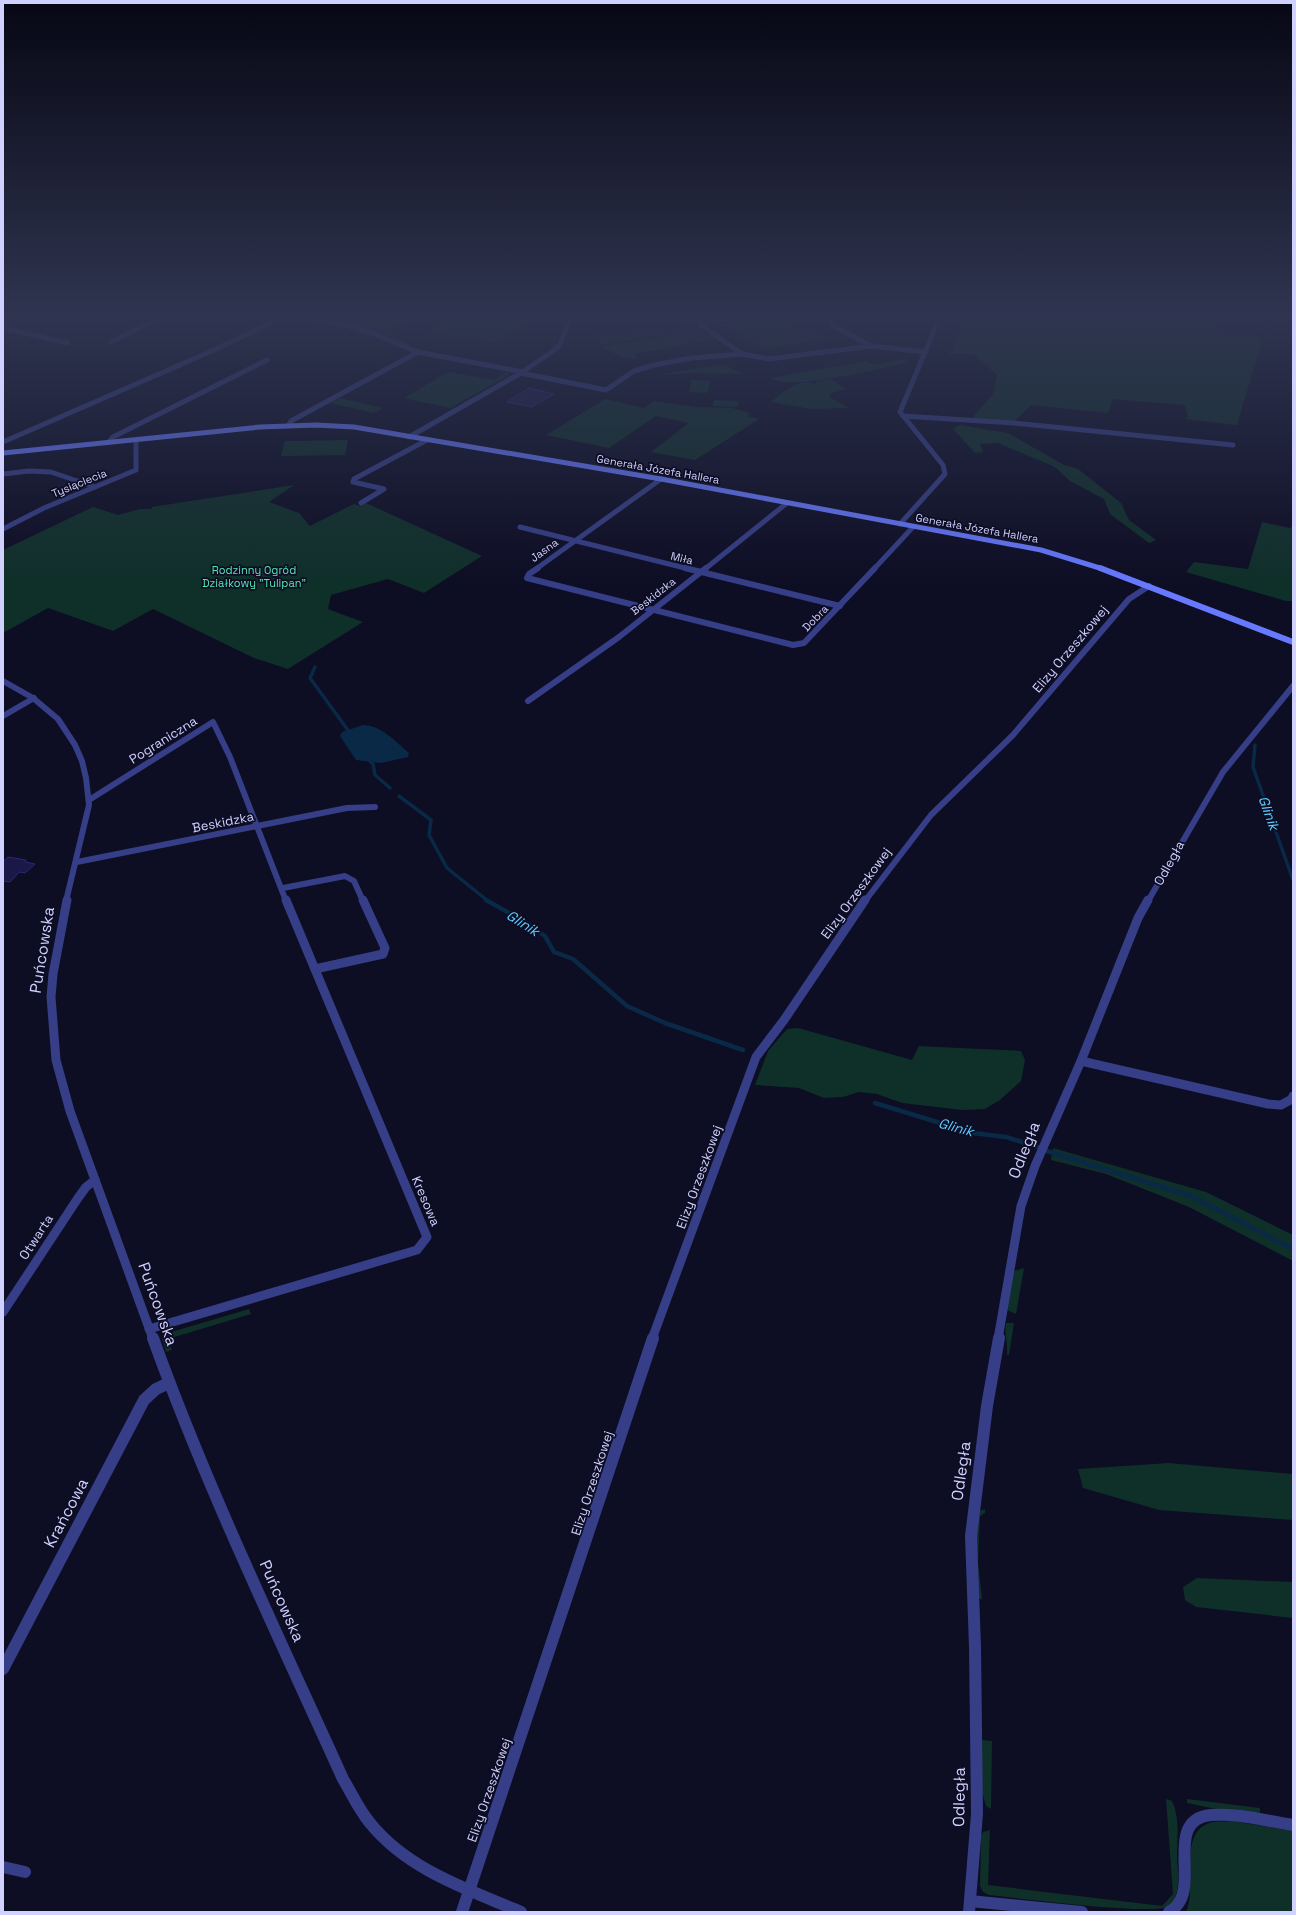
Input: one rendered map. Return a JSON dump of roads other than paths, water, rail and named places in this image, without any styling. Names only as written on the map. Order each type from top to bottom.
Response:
[{"type":"street","points":[[3,442],[87,405]]},
{"type":"street","points":[[109,442],[113,437],[176,405]]},
{"type":"street","points":[[288,426],[292,421],[321,405]]},
{"type":"street","points":[[409,437],[464,405]]},
{"type":"street","points":[[900,524],[943,477],[945,471],[943,465],[900,412],[903,405]]},
{"type":"street","points":[[903,416],[1014,423],[1233,445]]},
{"type":"street","name":"Generała Józefa Hallera","points":[[3,453],[288,426],[342,426],[661,479],[913,527],[969,536],[1070,557],[1293,642]]},
{"type":"street","name":"Tysiąclecia","points":[[3,529],[44,508],[136,470],[136,440]]},
{"type":"street","points":[[361,503],[384,489],[353,482],[354,479],[427,440]]},
{"type":"street","points":[[3,474],[29,471],[51,472],[95,487]]},
{"type":"street","name":"Jasna","points":[[653,610],[527,578],[529,574],[661,479]]},
{"type":"street","name":"Beskidzka","points":[[528,701],[619,637],[787,503]]},
{"type":"street","name":"Miła","points":[[520,527],[701,573],[840,606]]},
{"type":"street","name":"Dobra","points":[[653,610],[793,645],[804,643],[913,527]]},
{"type":"street","name":"Elizy Orzeszkowej","points":[[469,1890],[554,1638],[647,1353],[756,1057],[784,1020],[858,911],[931,815],[1013,735],[1129,599],[1149,586]]},
{"type":"street","name":"Puńcowska","points":[[3,681],[34,698],[54,715],[72,736],[83,764],[89,800],[77,862],[63,915],[53,974],[51,996],[52,1026],[56,1060],[70,1111],[168,1383],[343,1779],[360,1810],[388,1843],[408,1859],[438,1877],[521,1912]]},
{"type":"street","name":"Odległa","points":[[1082,1912],[970,1906],[977,1814],[975,1647],[971,1536],[985,1421],[1021,1206],[1044,1142],[1081,1061],[1138,918],[1161,876],[1223,772],[1293,686]]},
{"type":"street","points":[[3,716],[34,698]]},
{"type":"street","name":"Pograniczna","points":[[89,800],[213,722],[230,757],[258,827]]},
{"type":"street","name":"Beskidzka","points":[[77,862],[347,808],[375,807]]},
{"type":"street","name":"Kresowa","points":[[149,1329],[417,1250],[427,1237],[315,969],[305,949],[283,888],[258,827]]},
{"type":"street","points":[[283,888],[345,876],[354,881],[385,948],[382,954],[315,969]]},
{"type":"street","points":[[1081,1061],[1268,1104],[1281,1105],[1292,1099],[1293,1096]]},
{"type":"street","name":"Otwarta","points":[[3,1312],[78,1198],[86,1187],[95,1180]]},
{"type":"street","name":"Krańcowa","points":[[3,1669],[144,1400],[156,1389],[168,1383]]},
{"type":"street","points":[[1169,1912],[1174,1910],[1180,1902],[1183,1894],[1186,1835],[1194,1822],[1201,1817],[1222,1816],[1293,1824]]},
{"type":"street","points":[[3,1867],[25,1872]]},
{"type":"street","points":[[462,1912],[469,1890]]},
{"type":"water","points":[[363,725],[376,728],[388,735],[409,753],[408,757],[381,763],[356,760],[340,736],[342,732]]},
{"type":"waterway","name":"Glinik","points":[[315,667],[310,678],[350,733]]},
{"type":"waterway","name":"Glinik","points":[[1255,745],[1253,767],[1293,880]]},
{"type":"waterway","name":"Glinik","points":[[369,760],[373,764],[375,775],[390,788]]},
{"type":"waterway","name":"Glinik","points":[[399,796],[431,820],[429,835],[447,868],[488,901]]},
{"type":"waterway","name":"Glinik","points":[[486,900],[525,922],[545,936],[554,952],[573,959],[627,1006],[665,1023],[743,1050]]},
{"type":"waterway","name":"Glinik","points":[[875,1103],[973,1133],[1006,1137],[1037,1147]]},
{"type":"waterway","points":[[1047,1151],[1191,1196],[1293,1249]]},
{"type":"park label","name":"Rodzinny Ogród Działkowy \"Tulipan\"","points":[[254,576]]}]
